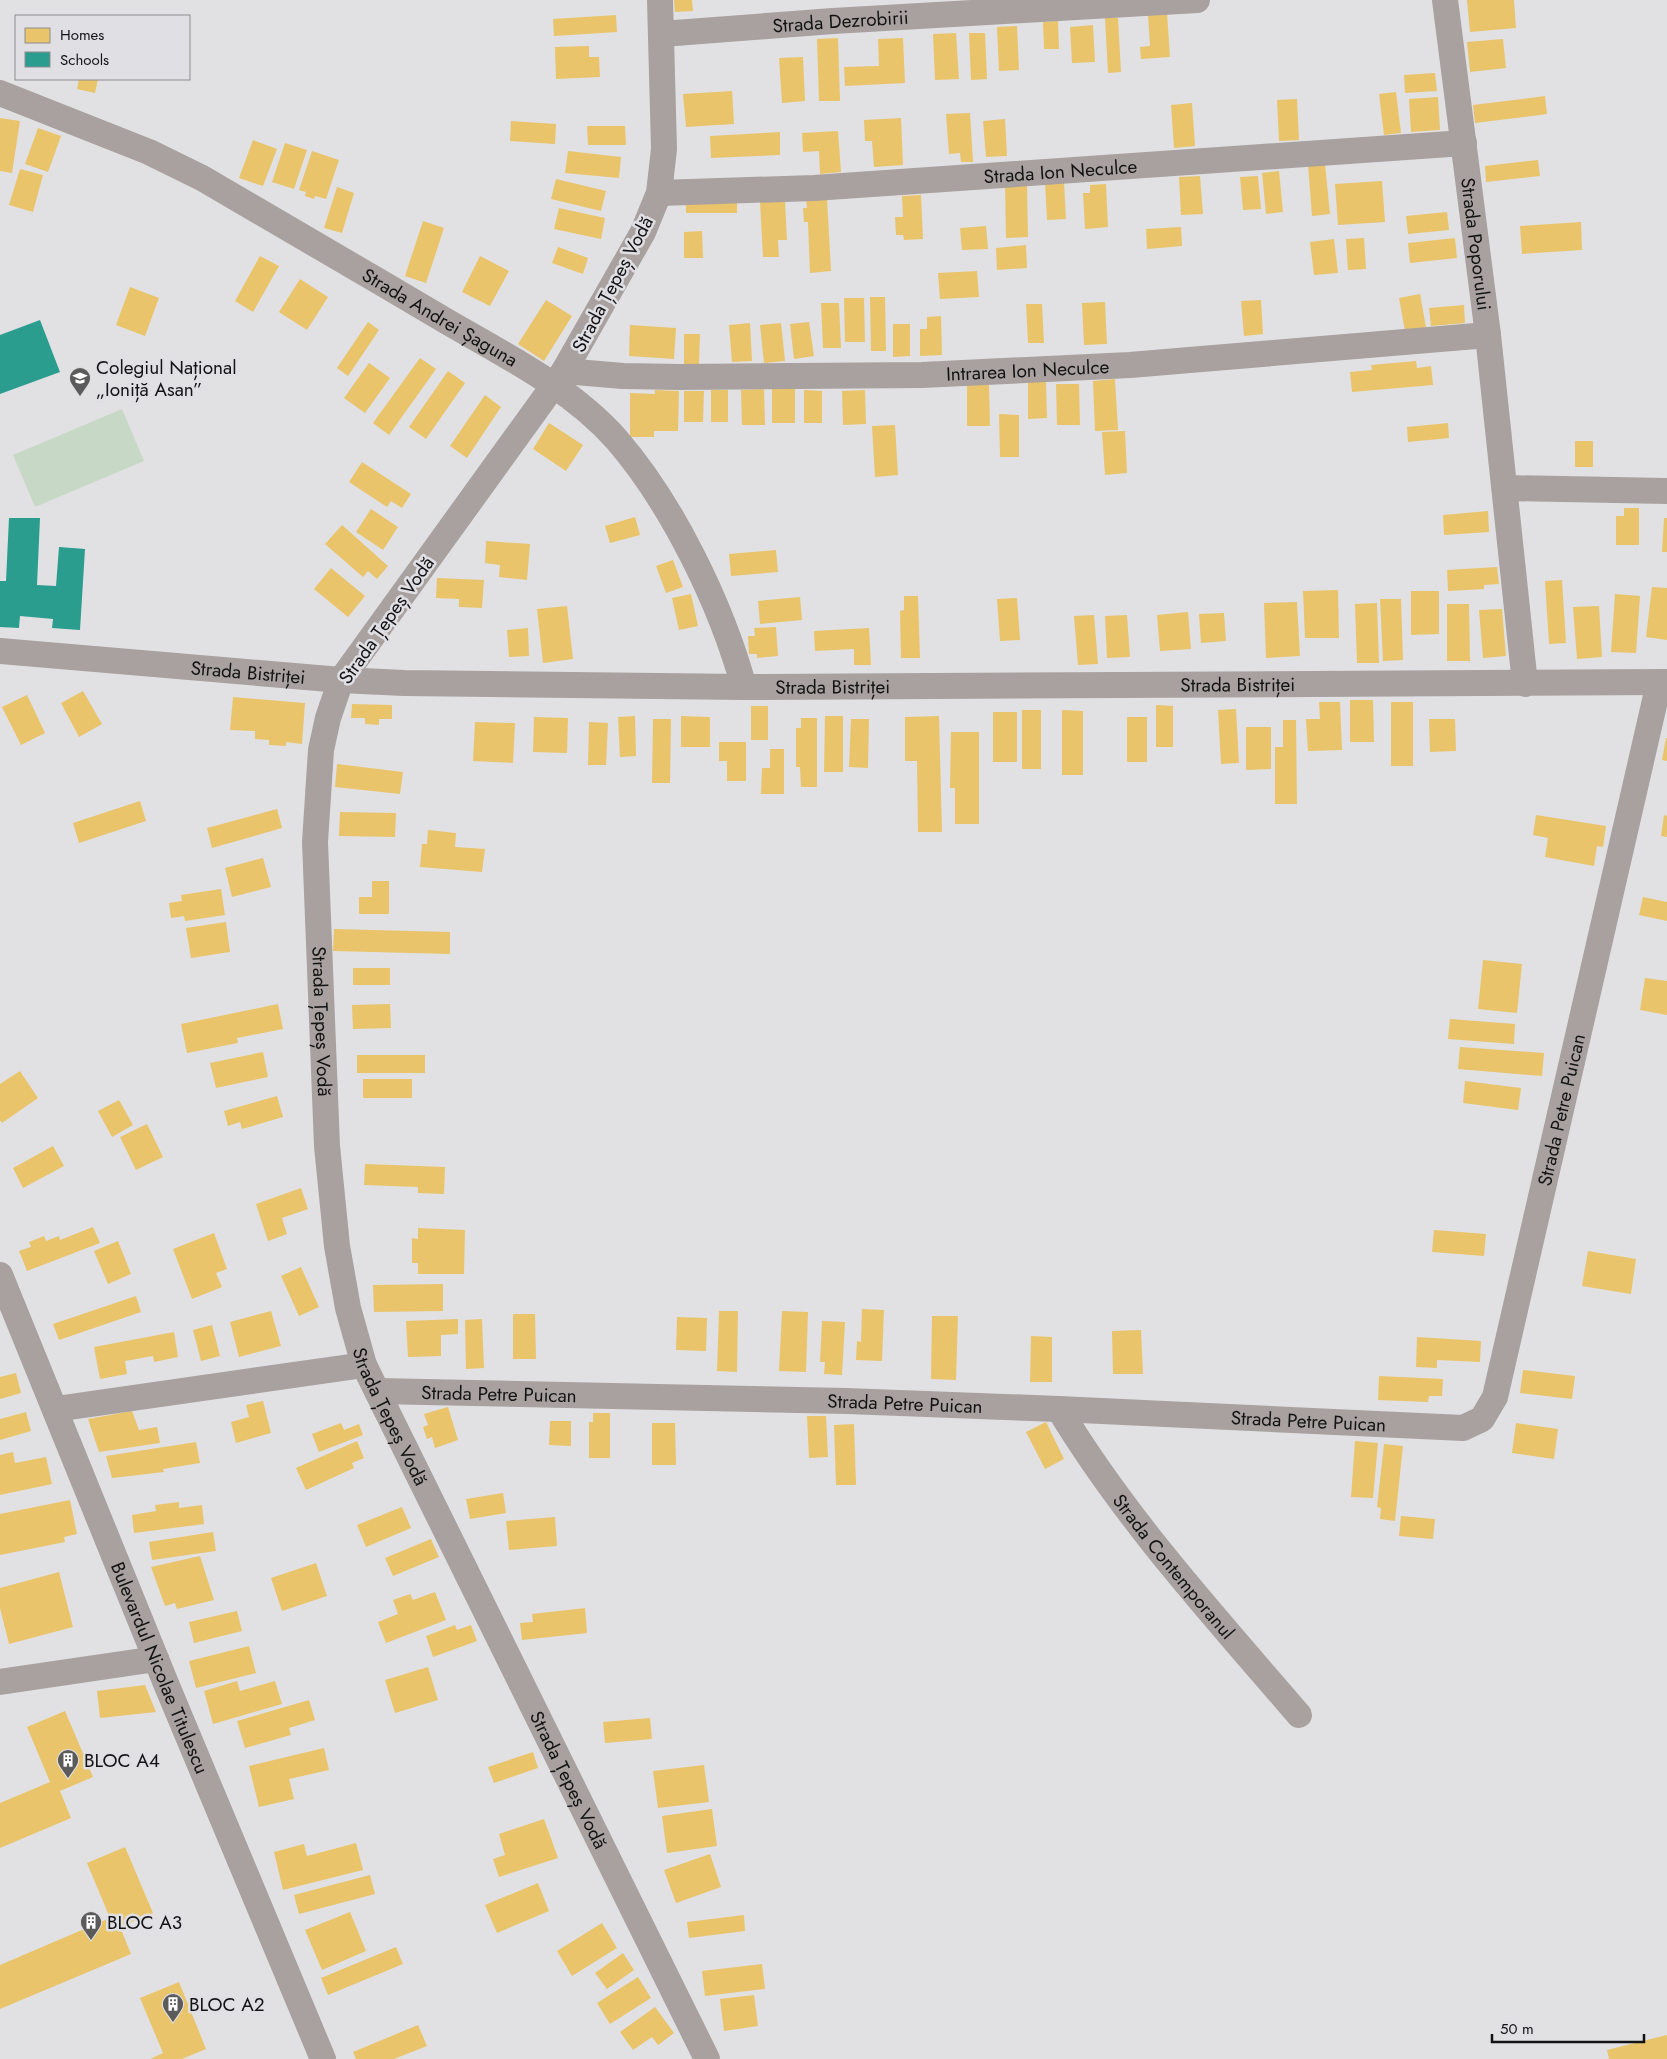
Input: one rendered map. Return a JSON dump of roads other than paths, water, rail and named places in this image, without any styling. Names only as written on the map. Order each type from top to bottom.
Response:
[{"type":"street","name":"Strada Țepeș Vodă","points":[[660,0],[664,149],[659,192],[643,232],[559,378],[341,680],[328,718],[321,750],[315,842],[327,1146],[337,1246],[348,1308],[364,1364],[707,2059]]},
{"type":"street","name":"Strada Dezrobirii","points":[[662,34],[832,21],[1197,0]]},
{"type":"street","name":"Strada Poporului","points":[[1445,0],[1488,335],[1525,684]]},
{"type":"street","name":"Strada Andrei Șaguna","points":[[0,93],[149,152],[202,178],[559,378],[617,440],[652,488],[703,577],[723,622],[744,686]]},
{"type":"street","name":"Strada Ion Neculce","points":[[659,192],[814,188],[1464,143]]},
{"type":"street","name":"Intrarea Ion Neculce","points":[[559,378],[932,375],[1130,366],[1488,335]]},
{"type":"street","points":[[1505,488],[1667,491]]},
{"type":"street","name":"Strada Bistriței","points":[[0,651],[341,680],[404,683],[744,686],[1663,682]]},
{"type":"street","name":"Strada Petre Puican","points":[[377,1391],[847,1401],[1059,1408],[1463,1428],[1482,1419],[1495,1397],[1663,682]]},
{"type":"street","name":"Bulevardul Nicolae Titulescu","points":[[0,1275],[56,1409],[156,1660],[323,2059]]},
{"type":"street","points":[[56,1409],[364,1364]]},
{"type":"street","name":"Strada Contemporanul","points":[[1059,1408],[1085,1452],[1148,1537],[1300,1715]]},
{"type":"street","points":[[0,1682],[156,1660]]},
{"type":"place","name":"Colegiul Național „Ioniță Asan”","points":[[80,397]]},
{"type":"place","name":"BLOC A4","points":[[68,1779]]},
{"type":"place","name":"BLOC A3","points":[[91,1941]]},
{"type":"place","name":"BLOC A2","points":[[173,2023]]}]
